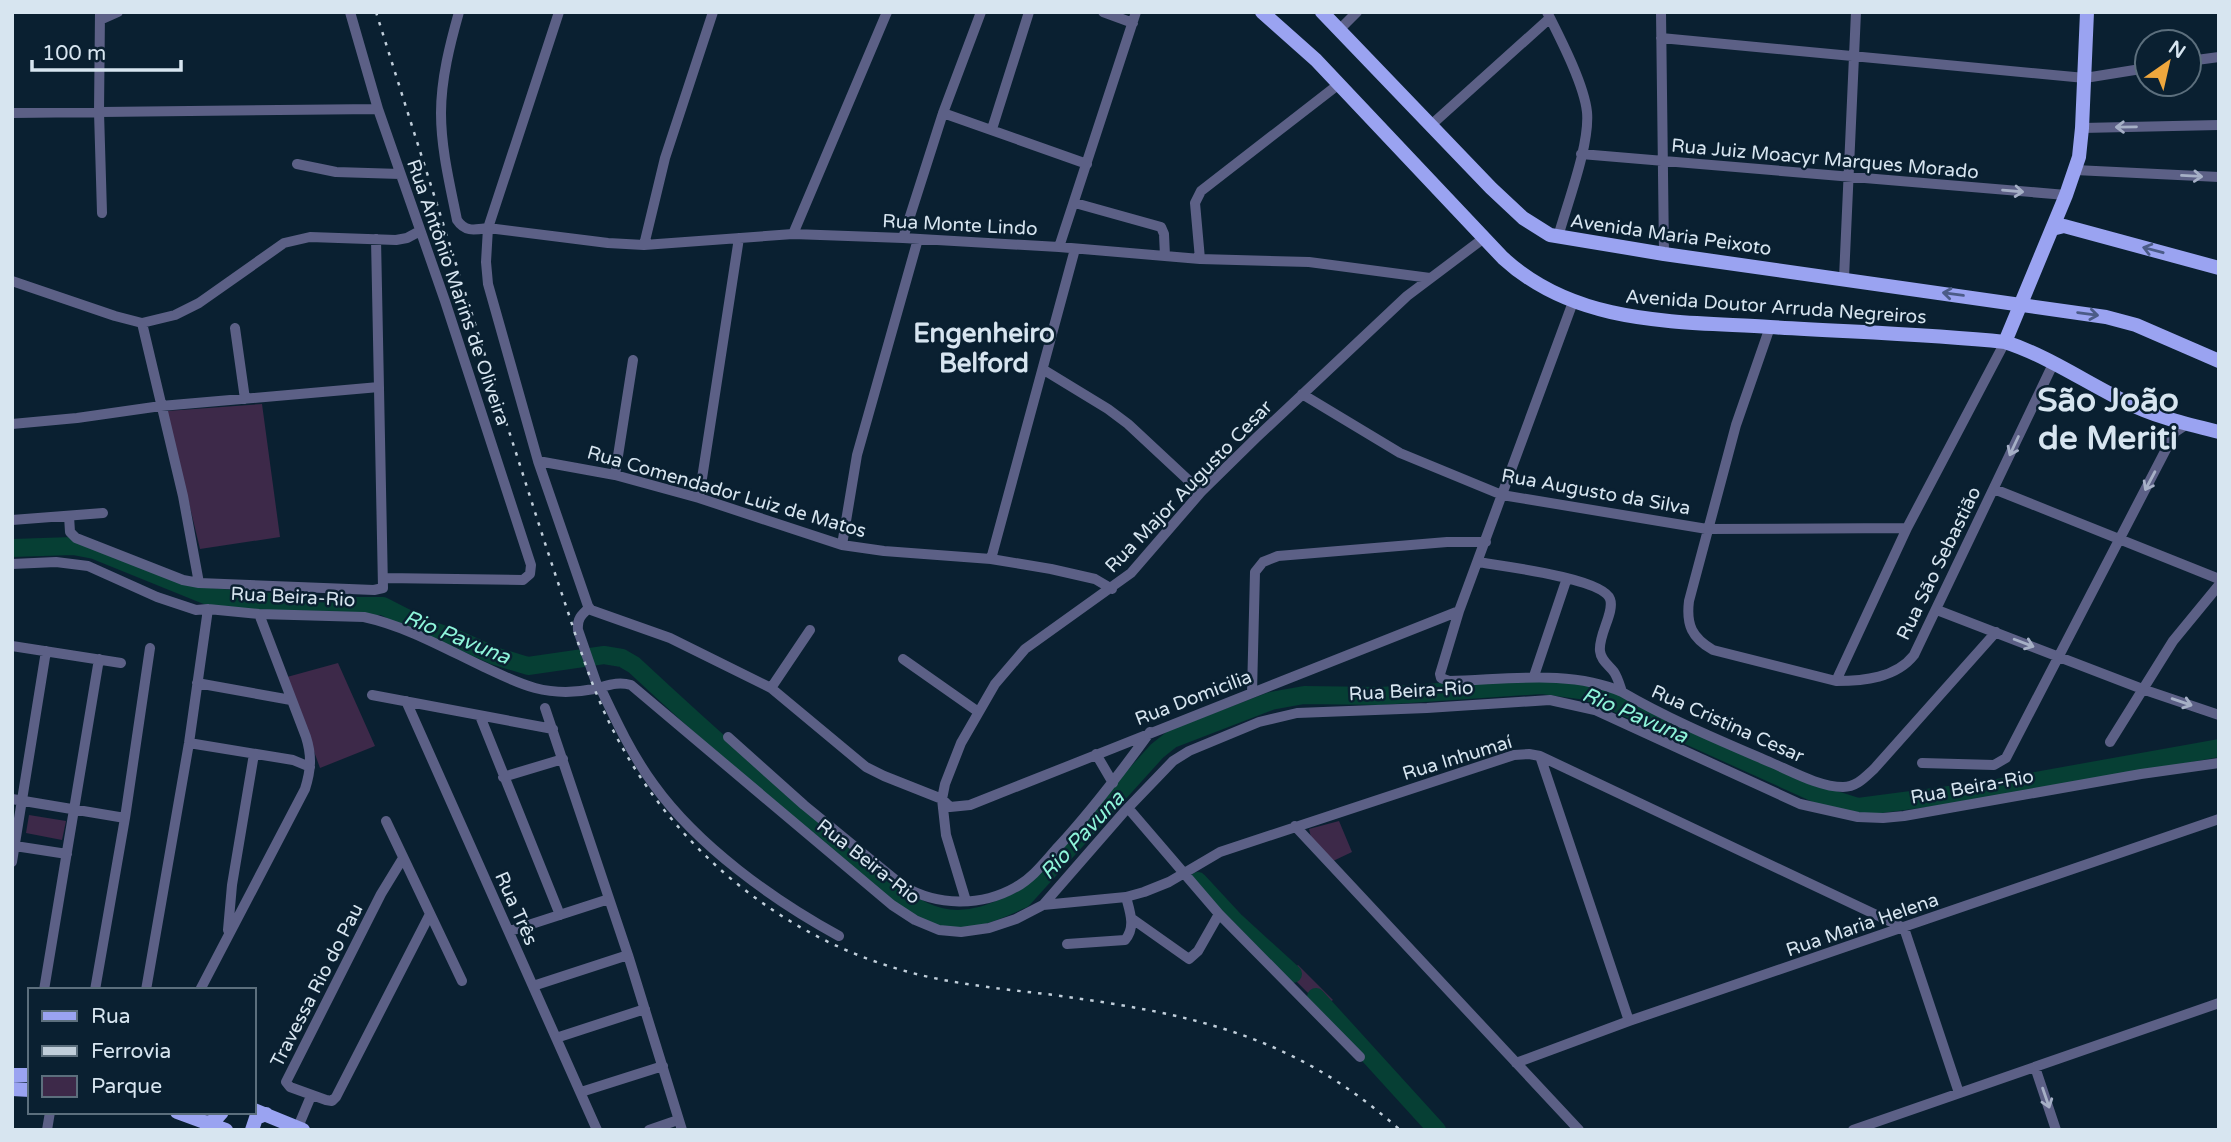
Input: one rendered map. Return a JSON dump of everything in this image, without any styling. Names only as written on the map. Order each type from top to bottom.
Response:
[{"type":"main road","name":"Avenida Doutor Arruda Negreiros","points":[[1262,12],[1316,60],[1516,270],[1573,302],[1603,312],[1639,318],[2005,342],[2032,351],[2125,402],[2178,426],[2219,432]]},
{"type":"main road","name":"Avenida Maria Peixoto","points":[[1322,12],[1430,126],[1523,218],[1558,237],[2106,317],[2136,325],[2219,361]]},
{"type":"main road","points":[[2005,342],[2058,223],[2075,170],[2082,128],[2087,12]]},
{"type":"main road","points":[[2058,223],[2219,268]]},
{"type":"main road","points":[[253,1130],[260,1112],[301,1129]]},
{"type":"main road","points":[[182,1114],[226,1130]]},
{"type":"main road","points":[[205,1123],[215,1121],[220,1114]]},
{"type":"street","points":[[102,213],[100,16],[118,12]]},
{"type":"street","name":"Rua Antônio Marins de Oliveira","points":[[350,12],[378,109],[450,314],[531,565],[530,574],[523,580],[383,583]]},
{"type":"street","name":"Rua Monte Lindo","points":[[459,12],[450,46],[441,112],[446,163],[457,220],[462,227],[472,230],[488,228],[644,245],[793,234],[903,238],[1059,247],[1165,257],[1309,262],[1430,278]]},
{"type":"street","points":[[559,12],[488,228],[486,262],[488,284],[538,461],[589,607],[595,612],[670,638],[771,688],[866,767],[942,799]]},
{"type":"street","points":[[644,245],[665,158],[713,12]]},
{"type":"street","points":[[793,234],[887,12]]},
{"type":"street","points":[[903,238],[943,113],[981,12]]},
{"type":"street","points":[[992,129],[1030,12]]},
{"type":"street","points":[[1059,247],[1135,18],[1103,12]]},
{"type":"street","points":[[1340,29],[1357,12]]},
{"type":"street","points":[[1661,12],[1664,254]]},
{"type":"street","points":[[1844,278],[1856,12]]},
{"type":"street","points":[[1430,126],[1548,15],[1584,98],[1586,127],[1558,237]]},
{"type":"street","points":[[1661,38],[2085,78],[2133,70]]},
{"type":"street","points":[[1200,259],[1195,203],[1201,191],[1339,84]]},
{"type":"street","points":[[12,113],[378,109]]},
{"type":"street","points":[[943,113],[1087,164]]},
{"type":"street","points":[[2082,128],[2219,125]]},
{"type":"street","name":"Rua Juiz Moacyr Marques Morado","points":[[1581,154],[2066,195]]},
{"type":"street","points":[[297,164],[336,172],[400,174]]},
{"type":"street","points":[[2075,170],[2219,177]]},
{"type":"street","points":[[1075,203],[1161,227],[1165,257]]},
{"type":"street","points":[[12,281],[142,323],[175,315],[199,303],[284,243],[310,237],[396,240],[420,231]]},
{"type":"street","points":[[699,498],[739,238]]},
{"type":"street","name":"Rua Major Augusto Cesar","points":[[966,901],[946,835],[942,799],[961,743],[995,684],[1025,649],[1112,589],[1140,564],[1201,492],[1302,394],[1407,296],[1484,238]]},
{"type":"street","points":[[69,516],[69,532],[75,538],[183,580],[199,583],[374,590],[383,583],[376,239]]},
{"type":"street","points":[[842,545],[857,455],[918,239]]},
{"type":"street","points":[[991,559],[1075,249]]},
{"type":"street","points":[[1573,302],[1459,611],[1440,674],[1441,678],[1449,681],[1534,676],[1598,684],[1622,692]]},
{"type":"street","points":[[142,323],[183,496],[199,583]]},
{"type":"street","name":"Rua São Sebastião","points":[[1770,327],[1736,425],[1707,529],[1687,615],[1697,639],[1713,650],[1836,681],[1857,681],[1895,672],[1906,665],[1914,655],[2054,362]]},
{"type":"street","points":[[235,328],[245,398]]},
{"type":"street","points":[[1836,681],[1907,528],[2005,342]]},
{"type":"street","points":[[615,475],[632,360]]},
{"type":"street","points":[[1044,370],[1128,424],[1201,492]]},
{"type":"street","points":[[12,424],[161,406],[379,387]]},
{"type":"street","name":"Rua Augusto da Silva","points":[[1302,394],[1400,453],[1502,495],[1707,529],[1907,528]]},
{"type":"street","points":[[1922,763],[1994,765],[2006,758],[2178,426]]},
{"type":"street","name":"Rua Comendador Luiz de Matos","points":[[538,461],[615,475],[699,498],[842,545],[991,559],[1077,574],[1095,579],[1112,589]]},
{"type":"street","points":[[1994,489],[2219,579]]},
{"type":"street","points":[[12,520],[103,513]]},
{"type":"street","points":[[1252,692],[1255,572],[1263,562],[1278,556],[1456,541],[1486,542]]},
{"type":"street","name":"Rua Cristina Cesar","points":[[1478,562],[1593,585],[1609,595],[1611,606],[1600,653],[1615,673],[1622,692],[1672,719],[1797,774],[1842,787],[1853,786],[1874,769],[1996,632]]},
{"type":"street","name":"Rua Beira-Rio","points":[[12,564],[74,563],[104,572],[157,597],[196,610],[364,617],[441,646],[522,684],[553,691],[624,683],[631,685],[892,905],[915,920],[940,930],[961,932],[989,928],[1016,919],[1043,905],[1160,773],[1189,751],[1280,715],[1550,700],[1595,710],[1800,804],[1858,817],[1905,816],[2219,762]]},
{"type":"street","points":[[1534,676],[1567,578]]},
{"type":"street","points":[[2110,743],[2173,641],[2219,585]]},
{"type":"street","points":[[589,607],[581,614],[578,623],[590,666],[635,756],[654,786],[717,851],[768,893],[839,936]]},
{"type":"street","points":[[146,988],[189,743],[208,609]]},
{"type":"street","points":[[1937,610],[2145,690],[2219,715]]},
{"type":"street","name":"Rua Domicilia","points":[[942,799],[950,807],[970,805],[1459,611]]},
{"type":"street","points":[[201,988],[305,789],[310,767],[310,749],[259,614]]},
{"type":"street","points":[[771,688],[810,630]]},
{"type":"street","points":[[12,646],[121,663]]},
{"type":"street","points":[[95,988],[125,818],[150,648]]},
{"type":"street","points":[[12,862],[17,799],[46,651]]},
{"type":"street","points":[[44,988],[99,659]]},
{"type":"street","points":[[903,659],[978,711]]},
{"type":"street","points":[[197,683],[291,700]]},
{"type":"street","points":[[372,695],[553,729]]},
{"type":"street","name":"Rua Três","points":[[406,701],[597,1130]]},
{"type":"street","points":[[545,708],[628,955],[680,1125],[649,1130]]},
{"type":"street","points":[[481,716],[560,915]]},
{"type":"street","points":[[728,737],[795,797],[903,886],[920,896],[938,901],[966,901],[996,895],[1017,887],[1040,866],[1114,783],[1150,732]]},
{"type":"street","points":[[189,743],[293,760],[310,767]]},
{"type":"street","points":[[227,936],[232,885],[254,754]]},
{"type":"street","points":[[1096,754],[1114,783]]},
{"type":"street","name":"Rua Inhumaí","points":[[1043,905],[1126,897],[1158,887],[1220,852],[1514,755],[1529,754],[1540,756],[1904,928]]},
{"type":"street","points":[[1540,756],[1629,1021]]},
{"type":"street","points":[[503,777],[563,759]]},
{"type":"street","points":[[17,799],[125,818]]},
{"type":"street","points":[[1128,808],[1219,914],[1360,1057]]},
{"type":"street","name":"Rua Maria Helena","points":[[1516,1063],[1629,1021],[2219,818]]},
{"type":"street","points":[[386,821],[462,981]]},
{"type":"street","points":[[1295,826],[1579,1130]]},
{"type":"street","points":[[15,846],[67,854]]},
{"type":"street","name":"Travessa Rio do Pau","points":[[311,1096],[289,1087],[286,1082],[381,894],[403,858]]},
{"type":"street","points":[[1067,944],[1121,942],[1130,933],[1132,918],[1126,897]]},
{"type":"street","points":[[510,931],[609,899]]},
{"type":"street","points":[[301,1129],[311,1096],[332,1101],[336,1097],[430,914]]},
{"type":"street","points":[[1132,918],[1189,958],[1195,956],[1219,914]]},
{"type":"street","points":[[1904,928],[1959,1093]]},
{"type":"street","points":[[533,986],[628,955]]},
{"type":"street","points":[[1853,1130],[2219,1003]]},
{"type":"street","points":[[556,1038],[645,1009]]},
{"type":"street","points":[[581,1092],[663,1066]]},
{"type":"street","points":[[2035,1067],[2056,1130]]},
{"type":"street","points":[[1889,1117],[1894,1130]]},
{"type":"green space","points":[[262,404],[280,537],[200,549],[167,411]]},
{"type":"green space","points":[[338,663],[375,746],[320,768],[287,677]]},
{"type":"green space","points":[[29,815],[66,821],[62,840],[26,833]]},
{"type":"green space","points":[[1339,821],[1352,852],[1333,861],[1311,837],[1309,829]]},
{"type":"green space","points":[[1298,965],[1333,1000],[1327,1004],[1317,994],[1313,998],[1292,977],[1296,973],[1293,970]]},
{"type":"waterway","name":"Rio Pavuna","points":[[12,548],[73,546],[94,550],[210,597],[320,606],[383,606],[428,629],[528,666],[604,655],[622,658],[634,665],[772,790],[896,894],[929,913],[952,919],[973,918],[1023,899],[1157,751],[1172,739],[1271,701],[1304,695],[1380,696],[1542,685],[1580,690],[1603,697],[1817,794],[1858,807],[1980,791],[2219,748]]},
{"type":"waterway","points":[[1198,881],[1236,922],[1293,974]]},
{"type":"waterway","points":[[1316,997],[1437,1130]]},
{"type":"railway","points":[[376,12],[587,670],[614,732],[640,777],[671,818],[705,856],[744,889],[786,919],[831,943],[879,963],[929,977],[1151,1011],[1238,1034],[1280,1050],[1320,1071],[1360,1097],[1400,1130]]},
{"type":"district","name":"Engenheiro Belford","points":[[984,348]]},
{"type":"district","name":"São João de Meriti","points":[[2108,418]]}]
